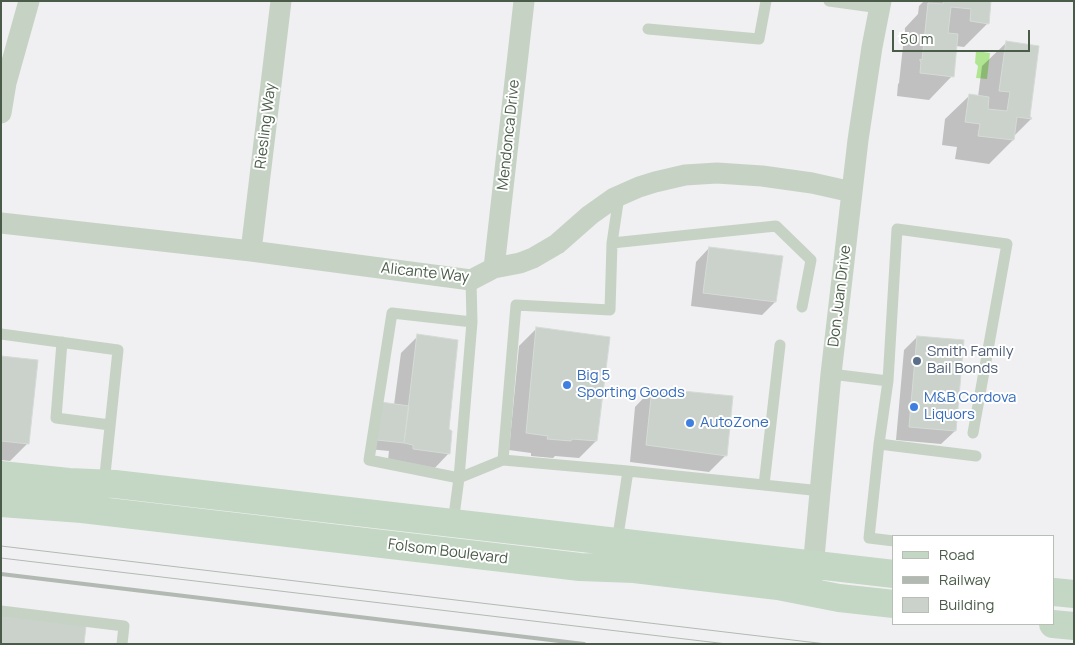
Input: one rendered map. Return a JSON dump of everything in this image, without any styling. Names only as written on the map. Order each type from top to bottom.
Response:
[{"type":"main road","name":"Folsom Boulevard","points":[[1,474],[453,523],[892,574]]},
{"type":"main road","name":"Folsom Boulevard","points":[[1,503],[82,509],[580,567],[634,570],[778,586],[839,598],[892,604]]},
{"type":"main road","points":[[1055,592],[1074,594]]},
{"type":"main road","points":[[1055,610],[1074,612]]},
{"type":"main road","points":[[1055,624],[1074,626]]},
{"type":"street","points":[[1,113],[6,84],[29,1]]},
{"type":"street","name":"Riesling Way","points":[[251,251],[281,1]]},
{"type":"street","name":"Mendonca Drive","points":[[494,268],[524,1]]},
{"type":"street","name":"Don Juan Drive","points":[[811,592],[812,564],[821,491],[831,374],[858,140],[872,47],[881,5]]},
{"type":"street","name":"Alicante Way","points":[[1,223],[251,251],[471,280],[494,268],[520,263],[541,254],[557,244],[590,215],[614,198],[655,182],[685,175],[718,173],[762,176],[796,180],[852,192]]},
{"type":"lane","points":[[648,29],[759,39],[766,1]]},
{"type":"lane","points":[[829,1],[881,5]]},
{"type":"lane","points":[[503,460],[516,305],[610,310],[612,243],[619,196]]},
{"type":"lane","points":[[612,243],[776,226],[812,260],[802,308]]},
{"type":"lane","points":[[892,541],[869,538],[888,381],[897,229],[1007,244],[973,433]]},
{"type":"lane","points":[[453,523],[459,478],[472,322],[471,280]]},
{"type":"lane","points":[[472,322],[392,313],[369,460],[459,478],[503,460],[821,491]]},
{"type":"lane","points":[[1,334],[118,350],[104,484]]},
{"type":"lane","points":[[62,342],[56,418],[110,425]]},
{"type":"lane","points":[[764,485],[780,345]]},
{"type":"lane","points":[[831,374],[888,381]]},
{"type":"lane","points":[[880,444],[976,456]]},
{"type":"lane","points":[[617,542],[628,471]]},
{"type":"lane","points":[[1,611],[124,626],[122,644]]},
{"type":"shaded area","points":[[976,51],[990,53],[987,79],[976,78],[978,66],[975,63]]},
{"type":"building","points":[[944,1],[991,1],[989,24],[970,21],[971,9],[951,7],[948,33],[958,34],[954,77],[920,73],[920,59],[922,60],[928,3],[943,4]]},
{"type":"building","points":[[1006,41],[1039,46],[1030,116],[1032,119],[1017,117],[1014,140],[978,136],[980,124],[965,122],[969,94],[989,97],[988,109],[1007,111],[1010,92],[999,91]]},
{"type":"building","points":[[709,247],[783,256],[776,302],[703,293]]},
{"type":"building","name":"Big 5 Sporting Goods","points":[[536,327],[610,337],[597,441],[547,439],[548,436],[526,433]]},
{"type":"building","points":[[417,334],[458,340],[449,429],[452,431],[450,454],[413,449],[413,445],[404,443]]},
{"type":"building","points":[[917,336],[964,340],[956,431],[909,427]]},
{"type":"building","points":[[1,356],[38,360],[29,444],[1,441]]},
{"type":"building","points":[[652,388],[733,396],[727,456],[646,445]]},
{"type":"building","points":[[381,402],[409,406],[404,443],[377,440]]},
{"type":"building","points":[[1,616],[86,626],[84,644],[1,644]]},
{"type":"tram line","points":[[1,546],[826,644]]},
{"type":"tram line","points":[[1,558],[727,644]]},
{"type":"railway","points":[[1,574],[584,644]]},
{"type":"place","name":"Smith Family Bail Bonds","points":[[917,361]]},
{"type":"place","name":"Big 5 Sporting Goods","points":[[567,385]]},
{"type":"place","name":"M&B Cordova Liquors","points":[[914,407]]},
{"type":"place","name":"AutoZone","points":[[690,423]]}]
